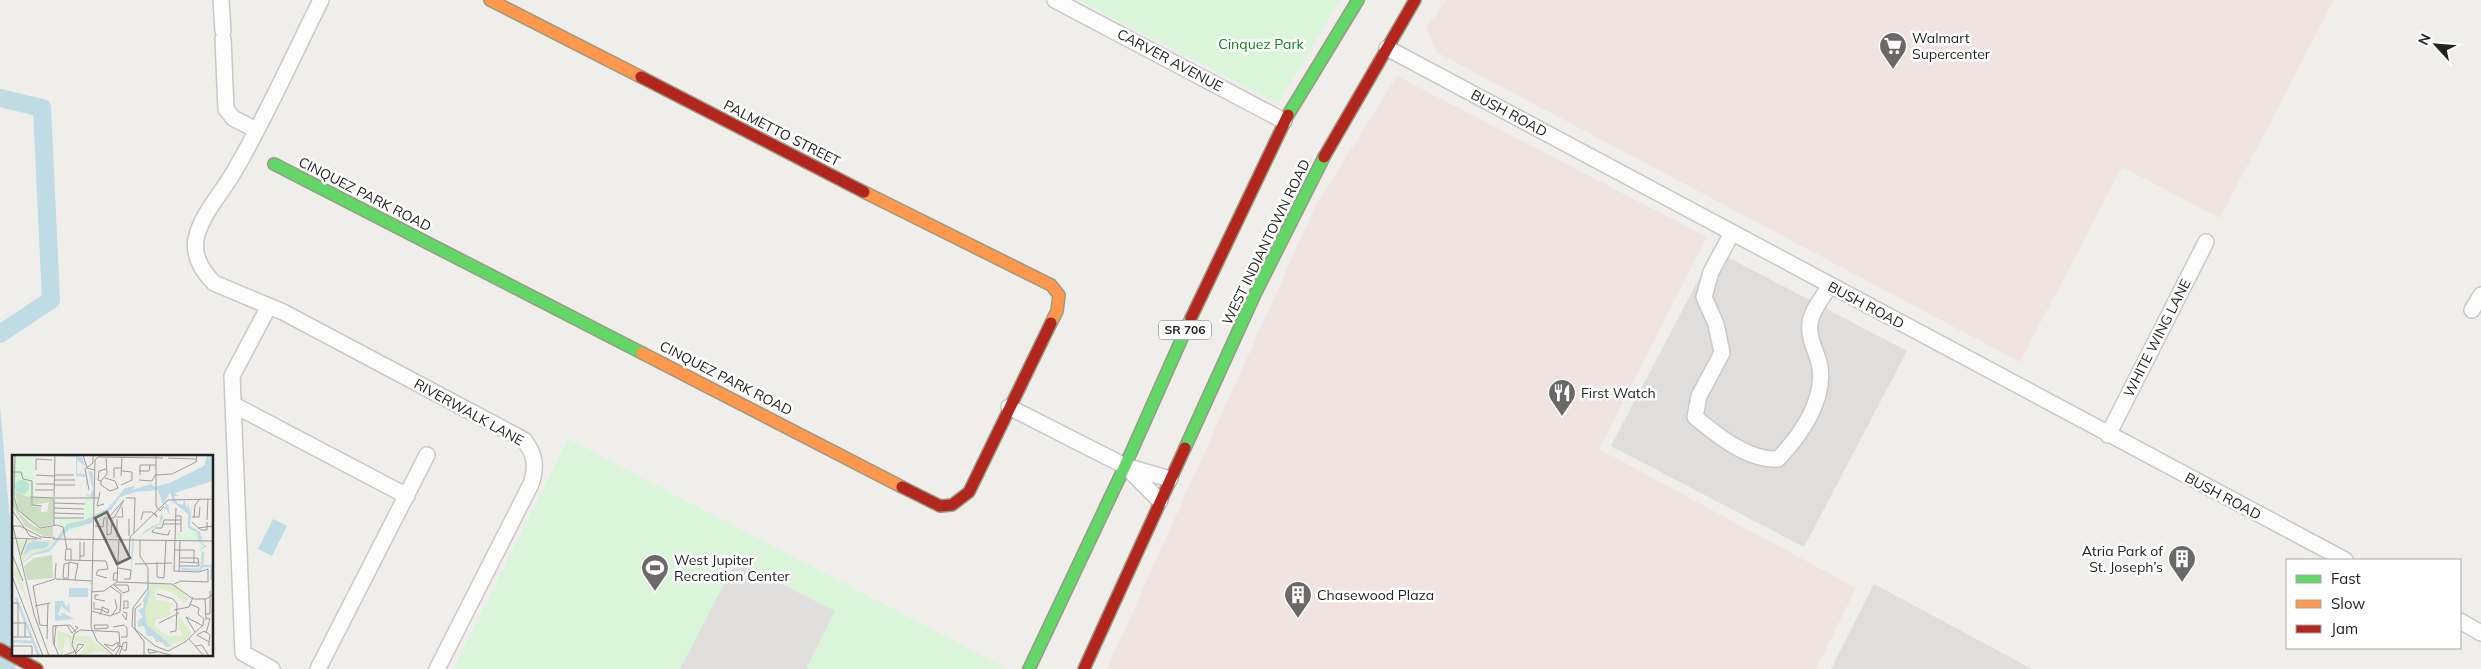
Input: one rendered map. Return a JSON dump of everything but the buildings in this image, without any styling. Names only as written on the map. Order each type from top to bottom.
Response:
[{"type":"street","points":[[221,0],[226,109],[232,118],[256,130]]},
{"type":"street","name":"RIVERWALK LANE","points":[[321,0],[235,170],[198,230],[196,253],[206,274],[214,283],[269,306],[524,440],[531,449],[535,461],[535,472],[531,484],[437,669]]},
{"type":"street","name":"PALMETTO STREET","points":[[490,0],[948,235],[1051,285],[1059,294]]},
{"type":"street","name":"CARVER AVENUE","points":[[1055,0],[1284,121]]},
{"type":"street","name":"SR 706","points":[[1029,669],[1124,466],[1211,273],[1284,121],[1358,0]]},
{"type":"street","name":"WEST INDIANTOWN ROAD","points":[[1084,669],[1254,294],[1326,154],[1415,0]]},
{"type":"street","name":"BUSH ROAD","points":[[1387,48],[2343,559]]},
{"type":"street","name":"CINQUEZ PARK ROAD","points":[[274,164],[940,506],[952,505],[969,492],[1057,311],[1059,294]]},
{"type":"street","points":[[1732,233],[1711,272],[1704,297],[1716,324],[1722,353],[1699,396],[1695,417],[1717,435],[1764,460],[1778,459],[1797,438],[1822,384],[1820,365],[1810,343],[1810,321],[1830,285]]},
{"type":"street","name":"WHITE WING LANE","points":[[2108,435],[2206,242]]},
{"type":"street","points":[[2472,310],[2481,295]]},
{"type":"street","points":[[269,306],[232,376],[243,653],[272,669]]},
{"type":"street","points":[[234,405],[406,496]]},
{"type":"street","points":[[1009,407],[1124,466],[1170,479]]},
{"type":"street","points":[[318,669],[427,455]]},
{"type":"street","points":[[1124,466],[1160,501]]},
{"type":"street","points":[[2461,623],[2481,633]]},
{"type":"street","points":[[0,649],[12,655]]},
{"type":"street","points":[[13,656],[36,668]]},
{"type":"shaded area","points":[[1446,0],[2334,0],[2220,218],[2122,167],[2020,362],[1436,52],[1426,28]]},
{"type":"shaded area","points":[[1397,76],[1707,237],[1599,449],[1856,588],[1816,669],[1107,669],[1315,207]]},
{"type":"shaded area","points":[[1714,250],[1907,351],[1804,547],[1611,446]]},
{"type":"shaded area","points":[[736,561],[835,611],[806,669],[680,669]]},
{"type":"shaded area","points":[[1874,584],[2032,669],[1831,669]]},
{"type":"green space","name":"Cinquez Park","points":[[1078,0],[1340,0],[1278,103]]},
{"type":"green space","points":[[568,439],[1006,668],[1006,669],[453,669]]},
{"type":"water","points":[[0,406],[10,521],[12,656],[14,656],[16,669],[0,669]]},
{"type":"water","points":[[273,519],[287,526],[272,556],[258,549]]},
{"type":"waterway","points":[[0,98],[42,108],[51,300],[0,334]]},
{"type":"traffic: fast","points":[[1288,115],[1358,0]]},
{"type":"traffic: fast","points":[[1185,448],[1255,294],[1324,157]]},
{"type":"traffic: fast","points":[[274,164],[642,353]]},
{"type":"traffic: fast","points":[[1029,669],[1125,466],[1191,318]]},
{"type":"traffic: slow","points":[[490,0],[641,77]]},
{"type":"traffic: slow","points":[[864,192],[1051,285],[1059,295],[1057,311],[1051,323]]},
{"type":"traffic: slow","points":[[642,353],[902,487]]},
{"type":"traffic: jam","points":[[1324,157],[1415,0]]},
{"type":"traffic: jam","points":[[641,77],[864,192]]},
{"type":"traffic: jam","points":[[1191,318],[1288,115]]},
{"type":"traffic: jam","points":[[902,487],[940,506],[952,505],[969,492],[1051,323]]},
{"type":"traffic: jam","points":[[1084,669],[1185,448]]},
{"type":"traffic: jam","points":[[0,649],[12,655]]},
{"type":"traffic: jam","points":[[13,656],[37,669]]},
{"type":"place","name":"Walmart Supercenter","points":[[1893,70]]},
{"type":"place","name":"First Watch","points":[[1562,417]]},
{"type":"place","name":"Atria Park of St. Joseph’s","points":[[2182,583]]},
{"type":"place","name":"West Jupiter Recreation Center","points":[[655,592]]},
{"type":"place","name":"Chasewood Plaza","points":[[1298,619]]}]
